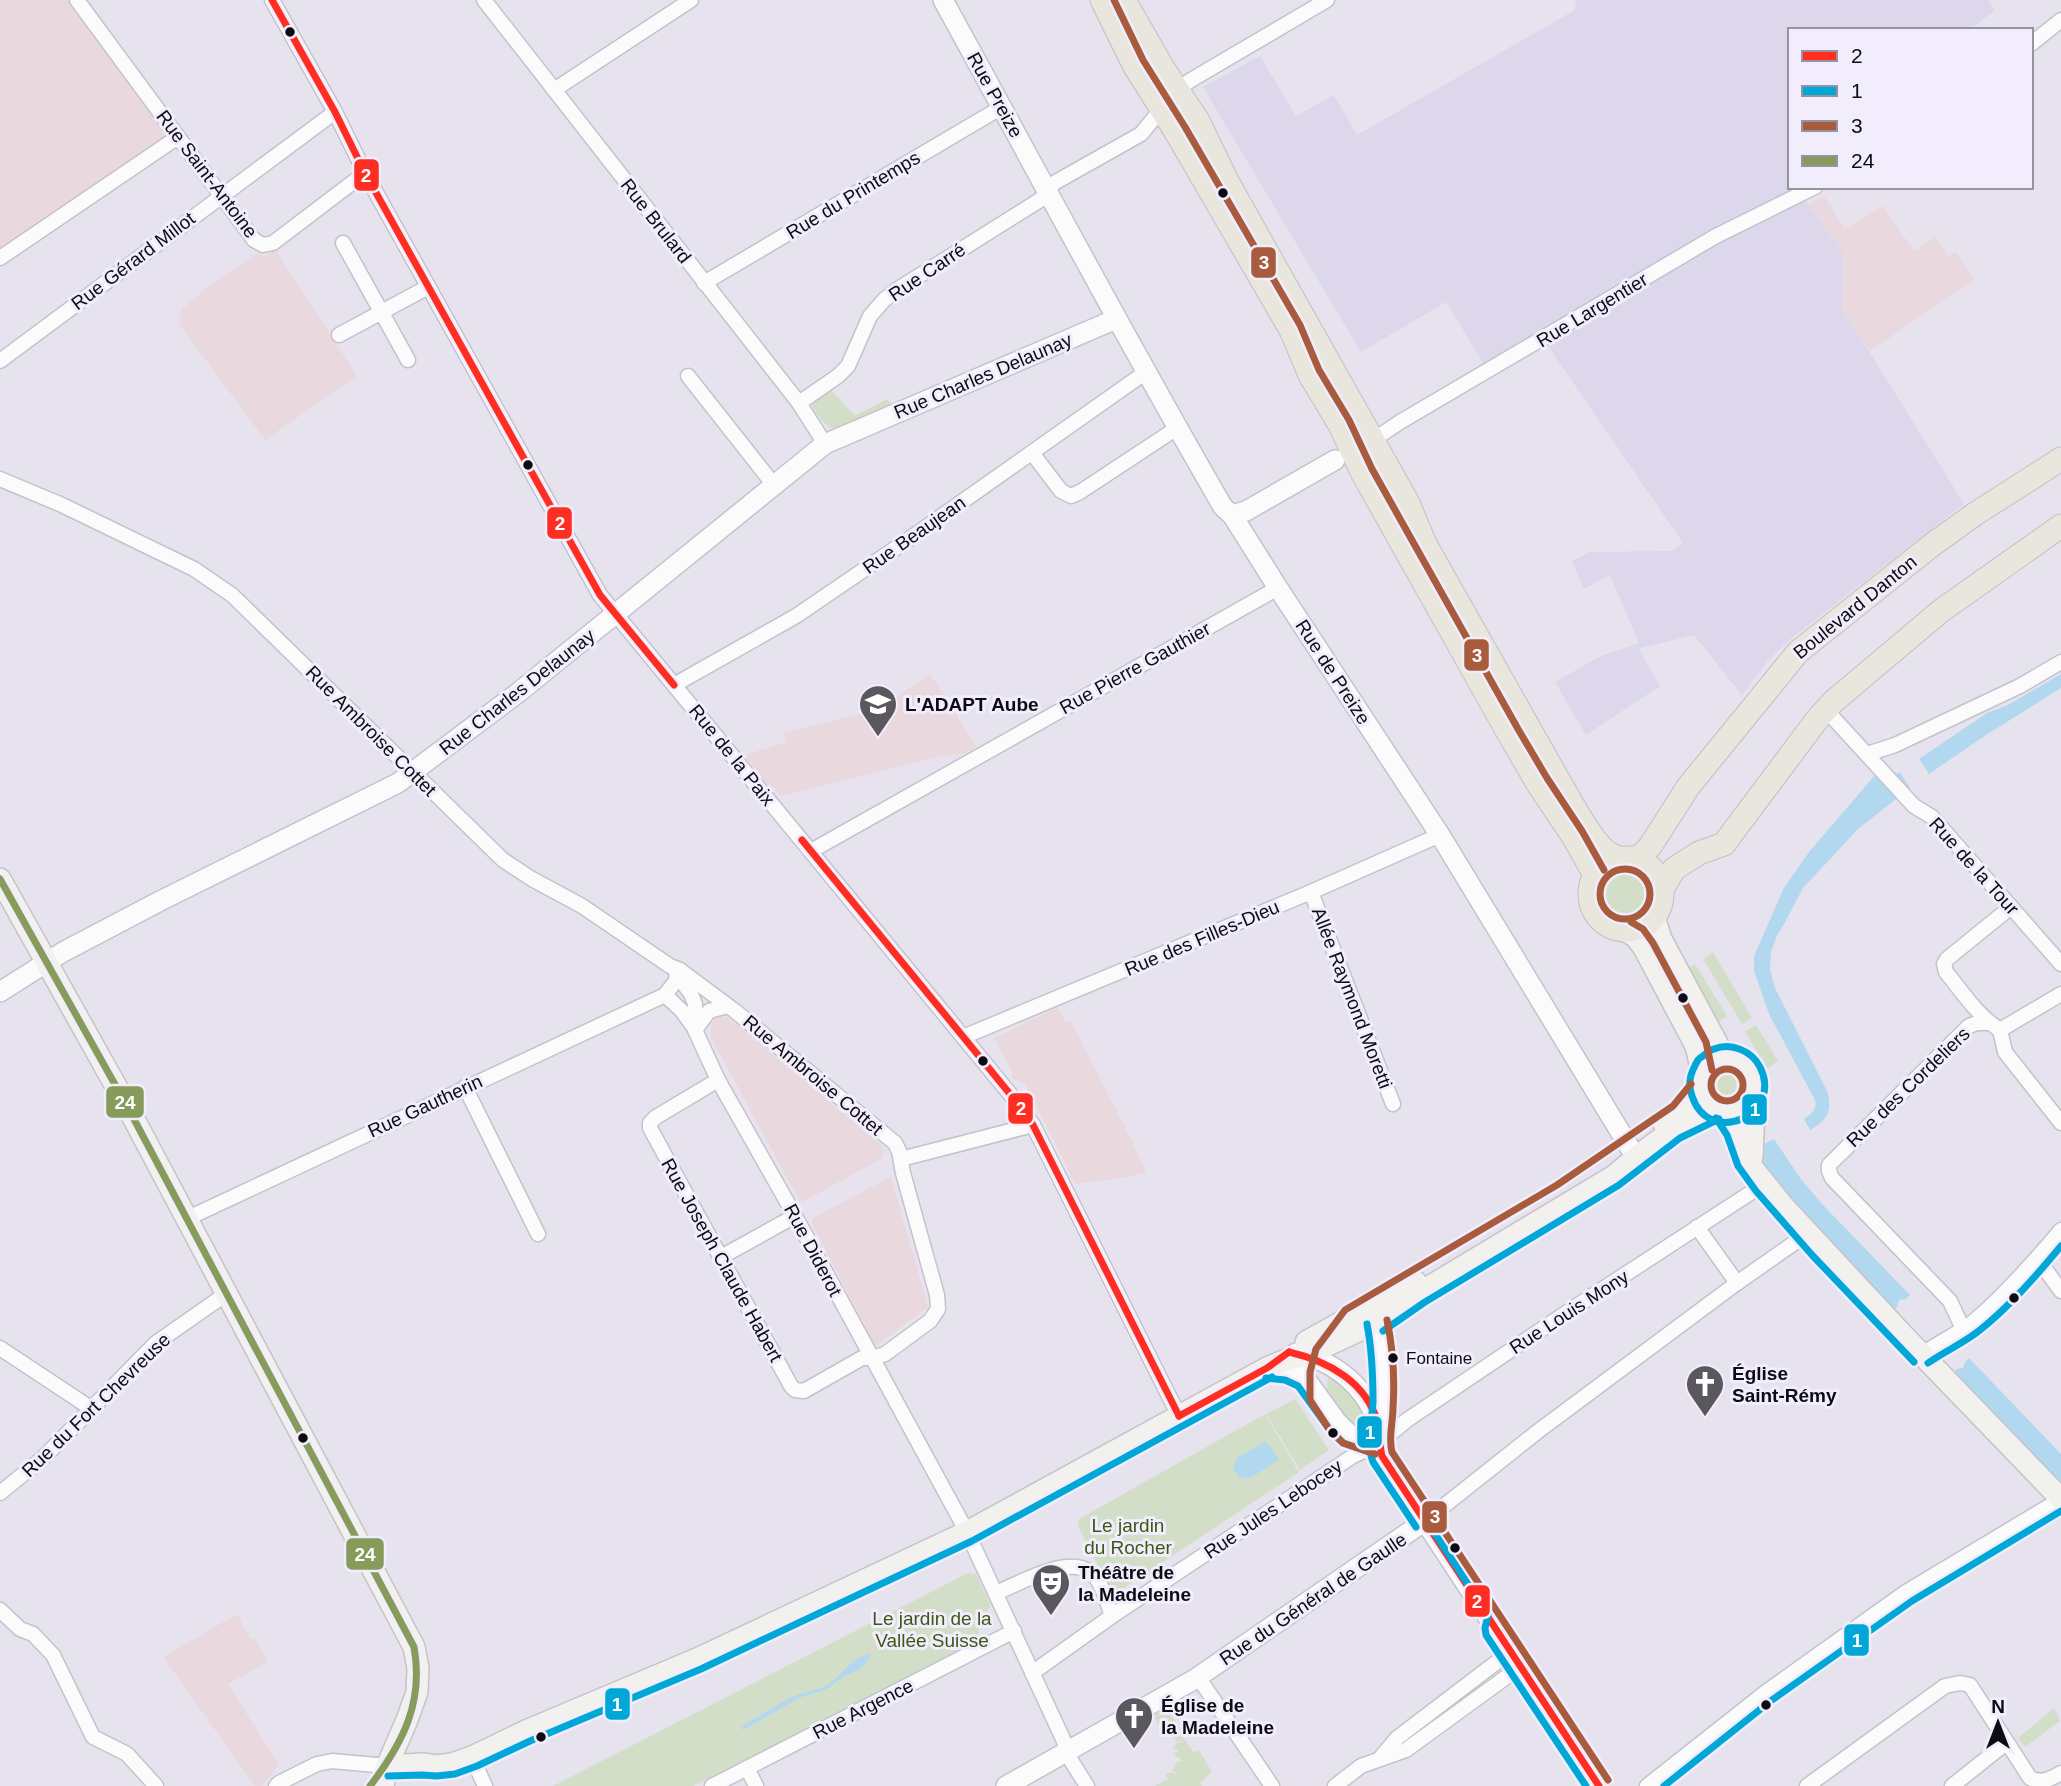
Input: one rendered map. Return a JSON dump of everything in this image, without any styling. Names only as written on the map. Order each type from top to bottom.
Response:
[{"type":"main road","points":[[1102,0],[1128,54],[1177,132],[1291,330],[1310,375],[1340,425],[1343,456],[1595,875]]},
{"type":"main road","points":[[1124,0],[1164,70],[1198,121],[1228,183],[1408,503],[1425,544],[1578,813],[1602,848],[1609,854],[1644,863],[1653,870],[1662,890]]},
{"type":"main road","name":"Boulevard Danton","points":[[1627,859],[1644,853],[1651,845],[1688,787],[1798,652],[1942,538],[2061,459]]},
{"type":"main road","points":[[1627,859],[1602,867],[1590,885],[1589,896],[1591,907],[1605,925],[1626,931],[1637,929],[1654,917],[1659,908],[1662,890],[1674,869],[1699,853],[1724,844],[1826,710],[1942,610],[2061,526]]},
{"type":"main road","points":[[0,879],[132,1116],[414,1647],[418,1668],[417,1692],[385,1776]]},
{"type":"main road","points":[[1654,917],[1661,939],[1720,1049],[1750,1070],[1754,1082],[1752,1157],[1762,1182]]},
{"type":"main road","points":[[1626,931],[1636,937],[1644,948],[1696,1046],[1705,1101],[1720,1111],[1737,1130],[1746,1161],[1762,1182],[1807,1234],[2061,1499]]},
{"type":"main road","points":[[1313,1353],[1353,1317],[1563,1194],[1680,1114],[1693,1100],[1712,1061],[1730,1057]]},
{"type":"main road","points":[[370,1786],[385,1776],[422,1764],[452,1764],[472,1757],[526,1731],[696,1659],[967,1532],[1267,1368],[1313,1353],[1377,1322],[1419,1293],[1614,1176],[1640,1153],[1703,1114],[1732,1111],[1744,1105],[1752,1095]]},
{"type":"street","name":"Rue Saint-Antoine","points":[[77,0],[254,240],[263,244],[273,243],[365,173]]},
{"type":"street","name":"Rue de la Paix","points":[[272,0],[600,595],[1033,1125],[1179,1416]]},
{"type":"street","name":"Rue Brulard","points":[[484,0],[799,403],[825,443]]},
{"type":"street","points":[[554,90],[691,0]]},
{"type":"street","name":"Rue Preize","points":[[943,0],[1048,190]]},
{"type":"street","points":[[1178,89],[1327,0]]},
{"type":"street","points":[[2033,42],[2061,20]]},
{"type":"street","name":"Rue Carré","points":[[799,403],[848,366],[870,316],[884,300],[1040,200],[1054,183],[1141,134],[1178,89]]},
{"type":"street","name":"Rue du Printemps","points":[[704,283],[1002,107]]},
{"type":"street","name":"Rue Gérard Millot","points":[[0,361],[221,194],[335,112]]},
{"type":"street","points":[[0,258],[178,137]]},
{"type":"street","name":"Rue Largentier","points":[[1343,456],[1716,236],[1811,189]]},
{"type":"street","name":"Rue de Preize","points":[[1048,190],[1116,319],[1223,507],[1232,515],[1440,835],[1630,1148]]},
{"type":"street","points":[[343,243],[408,360]]},
{"type":"street","points":[[339,335],[428,287]]},
{"type":"street","name":"Rue Charles Delaunay","points":[[0,992],[47,962],[160,901],[398,783],[519,692],[825,443],[1116,319]]},
{"type":"street","name":"Rue Beaujean","points":[[674,685],[796,616],[1146,372]]},
{"type":"street","points":[[688,376],[774,485]]},
{"type":"street","points":[[1032,453],[1061,491],[1071,496],[1177,428]]},
{"type":"street","points":[[1232,515],[1246,511],[1343,456]]},
{"type":"street","name":"Rue Ambroise Cottet","points":[[0,479],[62,505],[194,569],[232,595],[503,860],[582,906],[728,1006],[895,1143],[937,1295],[938,1310],[930,1321],[885,1354],[873,1358]]},
{"type":"street","name":"Rue Pierre Gauthier","points":[[811,851],[1278,588]]},
{"type":"street","points":[[1867,754],[1895,745],[2020,687],[2061,662]]},
{"type":"street","name":"Rue de la Tour","points":[[1826,710],[1903,795],[1914,806],[1932,817],[2061,964]]},
{"type":"street","name":"Rue des Filles-Dieu","points":[[963,1037],[1311,892],[1440,835]]},
{"type":"street","name":"Allée Raymond Moretti","points":[[1311,892],[1393,1104]]},
{"type":"street","points":[[2011,907],[1947,958],[1944,964],[1947,972],[1994,1026],[2005,1052],[2061,1123]]},
{"type":"street","points":[[676,971],[665,995],[682,1011],[695,1030]]},
{"type":"street","name":"Rue Diderot","points":[[676,971],[695,1004],[695,1030],[718,1080],[967,1532],[1070,1759],[1087,1786]]},
{"type":"street","name":"Rue des Cordeliers","points":[[1963,1329],[1950,1301],[1832,1178],[1829,1165],[1969,1026],[1977,1023],[1994,1026],[2061,994]]},
{"type":"street","name":"Rue Gautherin","points":[[186,1219],[665,995]]},
{"type":"street","name":"Rue Ambroise Cottet","points":[[695,1030],[709,1011],[728,1006]]},
{"type":"street","name":"Rue Joseph Claude Habert","points":[[718,1080],[656,1116],[650,1128],[790,1386],[804,1391],[862,1358],[873,1358]]},
{"type":"street","points":[[465,1087],[538,1234]]},
{"type":"street","points":[[901,1159],[1033,1125]]},
{"type":"street","name":"Rue Louis Mony","points":[[1379,1436],[1762,1182]]},
{"type":"street","points":[[721,1257],[795,1216]]},
{"type":"street","points":[[1697,1227],[1737,1283]]},
{"type":"street","points":[[1922,1355],[1973,1322],[2061,1230]]},
{"type":"street","name":"Rue du Général de Gaulle","points":[[1006,1786],[1029,1781],[1068,1752],[1198,1677],[1307,1603],[1425,1521],[1537,1432],[1807,1234]]},
{"type":"street","points":[[2037,1258],[2061,1291]]},
{"type":"street","name":"Rue du Fort Chevreuse","points":[[0,1493],[43,1458],[156,1343],[226,1294]]},
{"type":"street","points":[[1313,1353],[1353,1317]]},
{"type":"street","points":[[1377,1322],[1383,1391],[1379,1436]]},
{"type":"street","points":[[0,1348],[92,1409]]},
{"type":"street","points":[[1313,1353],[1363,1392],[1374,1410],[1382,1456],[1599,1786]]},
{"type":"street","points":[[1313,1353],[1320,1373],[1320,1398]]},
{"type":"street","points":[[1267,1368],[1298,1373],[1350,1435],[1379,1436]]},
{"type":"street","name":"Rue Jules Lebocey","points":[[1032,1672],[1379,1436]]},
{"type":"street","points":[[1647,1786],[1761,1696],[1906,1592],[2061,1499]]},
{"type":"street","points":[[996,1593],[1033,1575],[1054,1569],[1079,1568],[1088,1570],[1096,1578],[1112,1616]]},
{"type":"street","points":[[0,1610],[20,1629],[33,1634],[53,1656],[93,1737],[127,1754],[156,1786]]},
{"type":"street","name":"Rue Argence","points":[[712,1786],[1014,1632]]},
{"type":"street","points":[[1335,1786],[1362,1766],[1380,1758],[1396,1738],[1515,1659]]},
{"type":"street","points":[[1198,1677],[1272,1786]]},
{"type":"street","points":[[1807,1786],[1945,1686],[1960,1683],[1970,1685],[2030,1778],[2037,1782],[2044,1781],[2061,1773]]},
{"type":"street","points":[[1952,1786],[2006,1743]]},
{"type":"street","points":[[472,1757],[485,1786]]},
{"type":"street","points":[[276,1786],[317,1764],[332,1761],[385,1776]]},
{"type":"street","points":[[747,1768],[756,1786]]},
{"type":"shaded area","points":[[0,0],[71,0],[170,135],[0,251]]},
{"type":"shaded area","points":[[1576,0],[1988,0],[1995,10],[1972,28],[1788,28],[1788,189],[1803,189],[1799,192],[1843,252],[1842,308],[1964,504],[1788,641],[1767,662],[1742,695],[1694,635],[1641,648],[1639,650],[1660,686],[1586,735],[1555,682],[1601,656],[1639,643],[1610,575],[1584,589],[1572,561],[1590,552],[1672,551],[1683,543],[1548,346],[1484,364],[1446,302],[1361,352],[1203,87],[1260,56],[1296,116],[1334,95],[1357,135],[1575,10]]},
{"type":"shaded area","points":[[1824,196],[1845,229],[1883,206],[1914,251],[1936,237],[1948,256],[1956,252],[1975,279],[1870,351],[1842,308],[1843,252],[1809,204]]},
{"type":"shaded area","points":[[275,249],[357,376],[265,440],[179,324],[181,310],[204,290],[259,252],[263,258]]},
{"type":"shaded area","name":"L'ADAPT Aube","points":[[930,674],[977,747],[965,753],[937,757],[781,796],[775,788],[771,789],[744,755],[786,742],[783,733],[877,710]]},
{"type":"shaded area","points":[[1058,1007],[1066,1023],[1071,1021],[1146,1172],[1130,1177],[1075,1184],[1025,1083],[1012,1079],[1012,1072],[994,1038]]},
{"type":"shaded area","points":[[721,1017],[736,1024],[880,1144],[884,1150],[883,1158],[804,1201],[799,1200],[710,1036],[712,1023]]},
{"type":"shaded area","points":[[891,1177],[928,1307],[876,1344],[812,1220]]},
{"type":"shaded area","points":[[237,1614],[251,1639],[255,1638],[268,1662],[228,1684],[279,1765],[262,1786],[255,1786],[163,1657]]},
{"type":"green space","points":[[830,389],[856,415],[887,399],[891,404],[840,428],[831,428],[822,421],[812,406],[813,402]]},
{"type":"green space","points":[[1620,867],[1630,867],[1645,875],[1651,884],[1651,906],[1645,915],[1630,923],[1620,923],[1602,911],[1597,900],[1597,890],[1609,872]]},
{"type":"green space","points":[[1713,952],[1752,1018],[1742,1024],[1703,959]]},
{"type":"green space","points":[[1695,964],[1727,1016],[1715,1024],[1685,970]]},
{"type":"green space","points":[[1756,1025],[1778,1061],[1767,1069],[1745,1031]]},
{"type":"green space","points":[[1727,1065],[1740,1071],[1746,1084],[1740,1097],[1727,1103],[1714,1097],[1708,1084],[1714,1071]]},
{"type":"green space","points":[[1329,1377],[1350,1383],[1367,1419],[1364,1425],[1349,1422],[1335,1409],[1327,1393]]},
{"type":"green space","points":[[1295,1399],[1329,1450],[1300,1470],[1266,1414]]},
{"type":"green space","name":"Le jardin du Rocher","points":[[1265,1414],[1299,1472],[1119,1591],[1111,1591],[1078,1526],[1079,1519]]},
{"type":"green space","name":"Le jardin de la Vallée Suisse","points":[[968,1573],[976,1574],[990,1604],[980,1624],[980,1642],[693,1786],[553,1786]]},
{"type":"green space","points":[[1166,1708],[1194,1753],[1199,1750],[1212,1772],[1200,1783],[1202,1786],[1155,1786],[1169,1781],[1165,1774],[1175,1774],[1172,1770],[1178,1761],[1183,1761],[1172,1753],[1178,1752],[1173,1748],[1182,1742],[1177,1742],[1173,1735],[1176,1731],[1165,1733],[1168,1728],[1162,1731],[1162,1724],[1159,1725],[1155,1718],[1156,1714]]},
{"type":"green space","points":[[2054,1708],[2060,1721],[2025,1747],[2018,1738]]},
{"type":"water","points":[[2061,674],[2061,688],[1929,774],[1919,759],[1987,713],[2008,705]]},
{"type":"water","points":[[1900,772],[1910,788],[1858,829],[1803,888],[1777,935],[1771,952],[1770,970],[1775,988],[1828,1093],[1829,1111],[1821,1123],[1810,1130],[1804,1119],[1814,1109],[1815,1100],[1769,1014],[1754,971],[1754,956],[1784,888],[1809,852],[1875,775],[1883,781]]},
{"type":"water","points":[[1774,1139],[1822,1204],[1910,1295],[1899,1300],[1893,1311],[1779,1188],[1759,1159],[1762,1145]]},
{"type":"water","points":[[1969,1358],[2061,1454],[2061,1482],[2057,1486],[1953,1374],[1957,1369],[1963,1368]]},
{"type":"water","points":[[1266,1441],[1279,1460],[1250,1478],[1239,1477],[1233,1469],[1237,1458]]},
{"type":"water","points":[[869,1654],[870,1658],[859,1670],[844,1676],[827,1689],[799,1698],[743,1730],[741,1727],[794,1696],[825,1686],[856,1659]]},
{"type":"transit line","name":"2","points":[[272,0],[600,595],[674,685]]},
{"type":"transit line","name":"3","points":[[1114,0],[1143,60],[1300,325],[1319,370],[1349,420],[1372,469],[1518,729],[1604,870]]},
{"type":"transit line","name":"2","points":[[802,840],[1033,1125],[1179,1416]]},
{"type":"transit line","name":"3","points":[[1625,869],[1642,877],[1650,894],[1642,911],[1625,919],[1608,911],[1600,894],[1608,877],[1625,869]]},
{"type":"transit line","name":"24","points":[[0,879],[127,1106],[414,1647],[416,1686],[408,1721],[392,1754],[370,1786]]},
{"type":"transit line","name":"3","points":[[1631,922],[1643,929],[1653,943],[1706,1042],[1712,1070]]},
{"type":"transit line","name":"1","points":[[1698,1060],[1690,1086],[1701,1112],[1713,1120],[1727,1122],[1741,1119],[1754,1111],[1762,1099],[1765,1084],[1760,1067],[1752,1056],[1734,1047],[1721,1047],[1700,1058]]},
{"type":"transit line","name":"3","points":[[1727,1069],[1738,1074],[1743,1085],[1738,1096],[1727,1101],[1716,1096],[1711,1085],[1716,1074],[1727,1069]]},
{"type":"transit line","name":"3","points":[[1375,1454],[1343,1443],[1329,1429],[1310,1400],[1310,1372],[1316,1349],[1345,1310],[1557,1185],[1673,1106],[1691,1084]]},
{"type":"transit line","name":"1","points":[[1716,1118],[1727,1135],[1738,1166],[1756,1191],[1812,1255],[1914,1362]]},
{"type":"transit line","name":"1","points":[[1383,1331],[1425,1302],[1619,1185],[1680,1138],[1719,1119]]},
{"type":"transit line","name":"1","points":[[1928,1363],[1968,1339],[1991,1321],[2061,1246]]},
{"type":"transit line","name":"3","points":[[1387,1320],[1394,1375],[1392,1452],[1608,1780]]},
{"type":"transit line","name":"1","points":[[1367,1324],[1373,1382],[1369,1439],[1371,1454],[1373,1462],[1416,1527]]},
{"type":"transit line","name":"2","points":[[1289,1352],[1331,1368],[1355,1385],[1365,1396],[1378,1424],[1382,1456],[1599,1786]]},
{"type":"transit line","name":"2","points":[[1179,1416],[1267,1368],[1289,1352]]},
{"type":"transit line","name":"1","points":[[388,1776],[455,1774],[701,1669],[972,1541],[1272,1377]]},
{"type":"transit line","name":"1","points":[[1266,1378],[1285,1380],[1298,1386],[1329,1429],[1343,1443],[1375,1454]]},
{"type":"transit line","name":"1","points":[[1664,1786],[1772,1700],[1912,1601],[2061,1511]]},
{"type":"transit line","name":"1","points":[[1426,1520],[1488,1615],[1486,1635],[1586,1786]]},
{"type":"place","name":"L'ADAPT Aube","points":[[878,738]]},
{"type":"place","name":"Fontaine","points":[[1393,1358]]},
{"type":"place","name":"Église Saint-Rémy","points":[[1705,1418]]},
{"type":"place","name":"Théâtre de la Madeleine","points":[[1051,1617]]},
{"type":"place","name":"Église de la Madeleine","points":[[1134,1750]]}]
